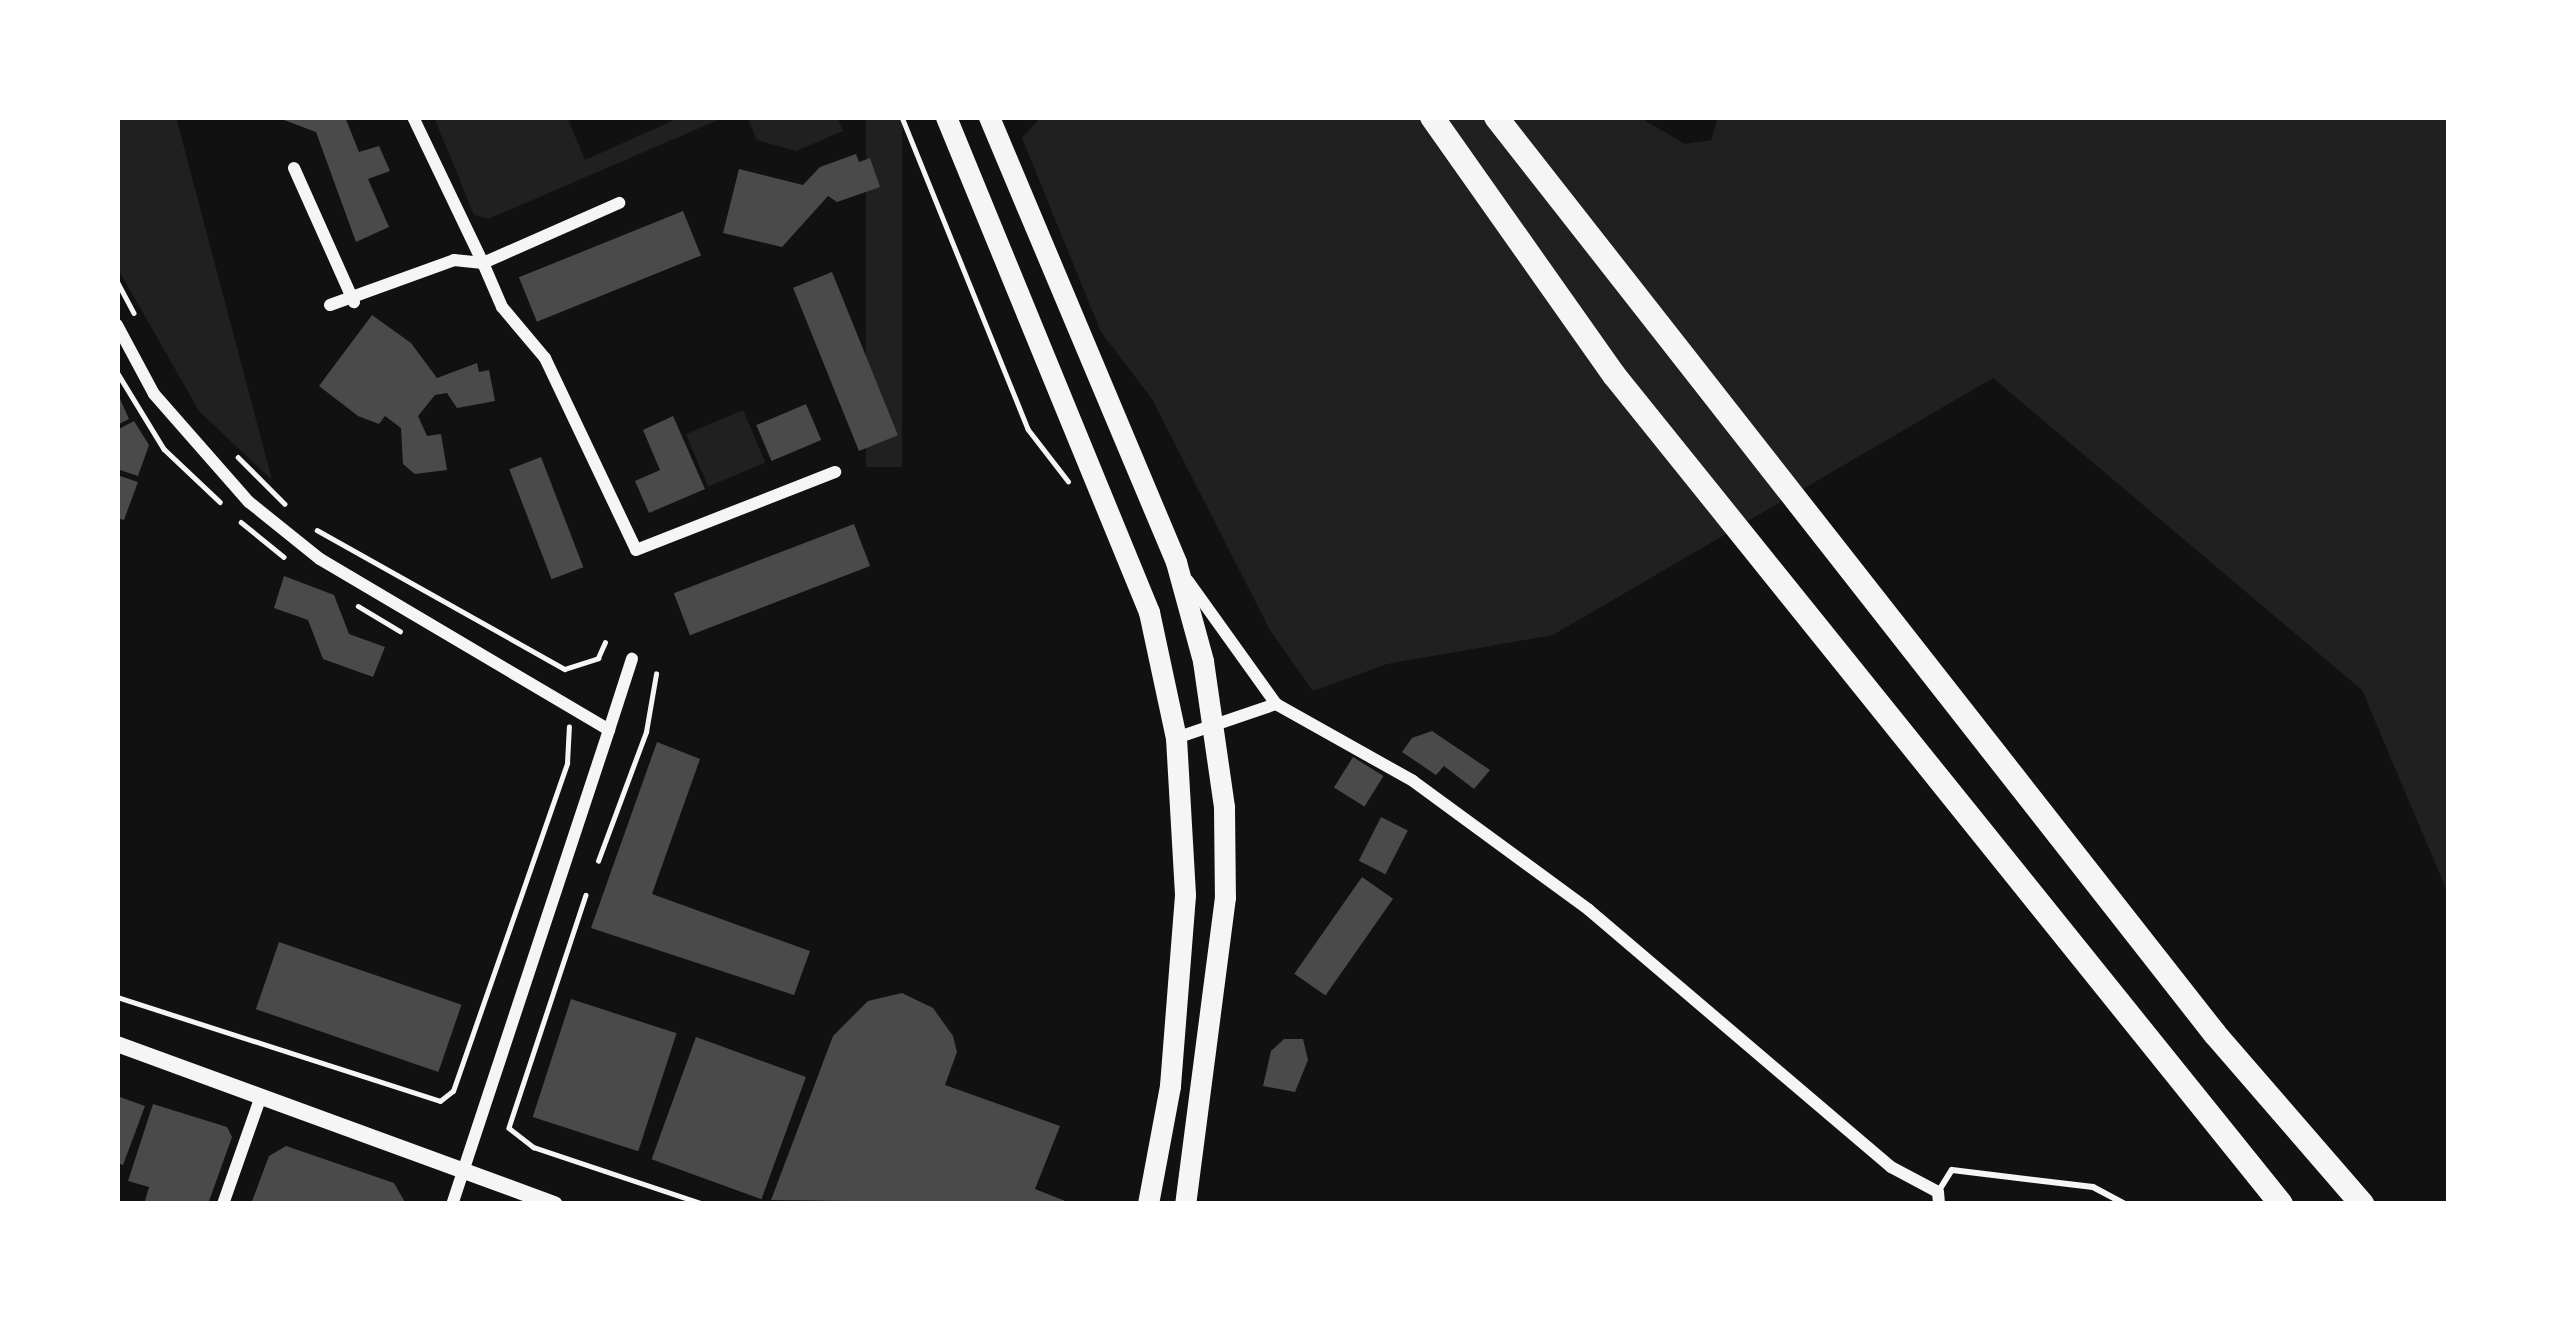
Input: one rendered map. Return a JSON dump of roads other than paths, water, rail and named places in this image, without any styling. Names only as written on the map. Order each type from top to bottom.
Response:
[{"type":"highway","points":[[1432,117],[1614,375],[2281,1204]]},
{"type":"highway","points":[[1496,117],[2257,1082],[2362,1204]]},
{"type":"main road","points":[[946,117],[1149,612],[1176,738],[1185,895],[1170,1086],[1148,1204]]},
{"type":"main road","points":[[995,120],[1176,562],[1213,724],[1225,897],[1185,1204]]},
{"type":"street","points":[[413,117],[502,307],[545,358],[636,550],[835,472]]},
{"type":"street","points":[[294,168],[354,302]]},
{"type":"street","points":[[330,305],[354,302],[454,260],[483,263],[619,203]]},
{"type":"street","points":[[117,325],[154,394],[249,502],[320,560],[609,730]]},
{"type":"street","points":[[1176,562],[1276,704],[1413,781],[1589,910],[1891,1167],[1939,1198]]},
{"type":"street","points":[[452,1204],[632,659]]},
{"type":"street","points":[[1176,738],[1276,704]]},
{"type":"street","points":[[117,1044],[555,1204]]},
{"type":"street","points":[[223,1204],[261,1096]]},
{"type":"lane","points":[[1939,1198],[1952,1170],[2093,1186],[2125,1204]]}]
